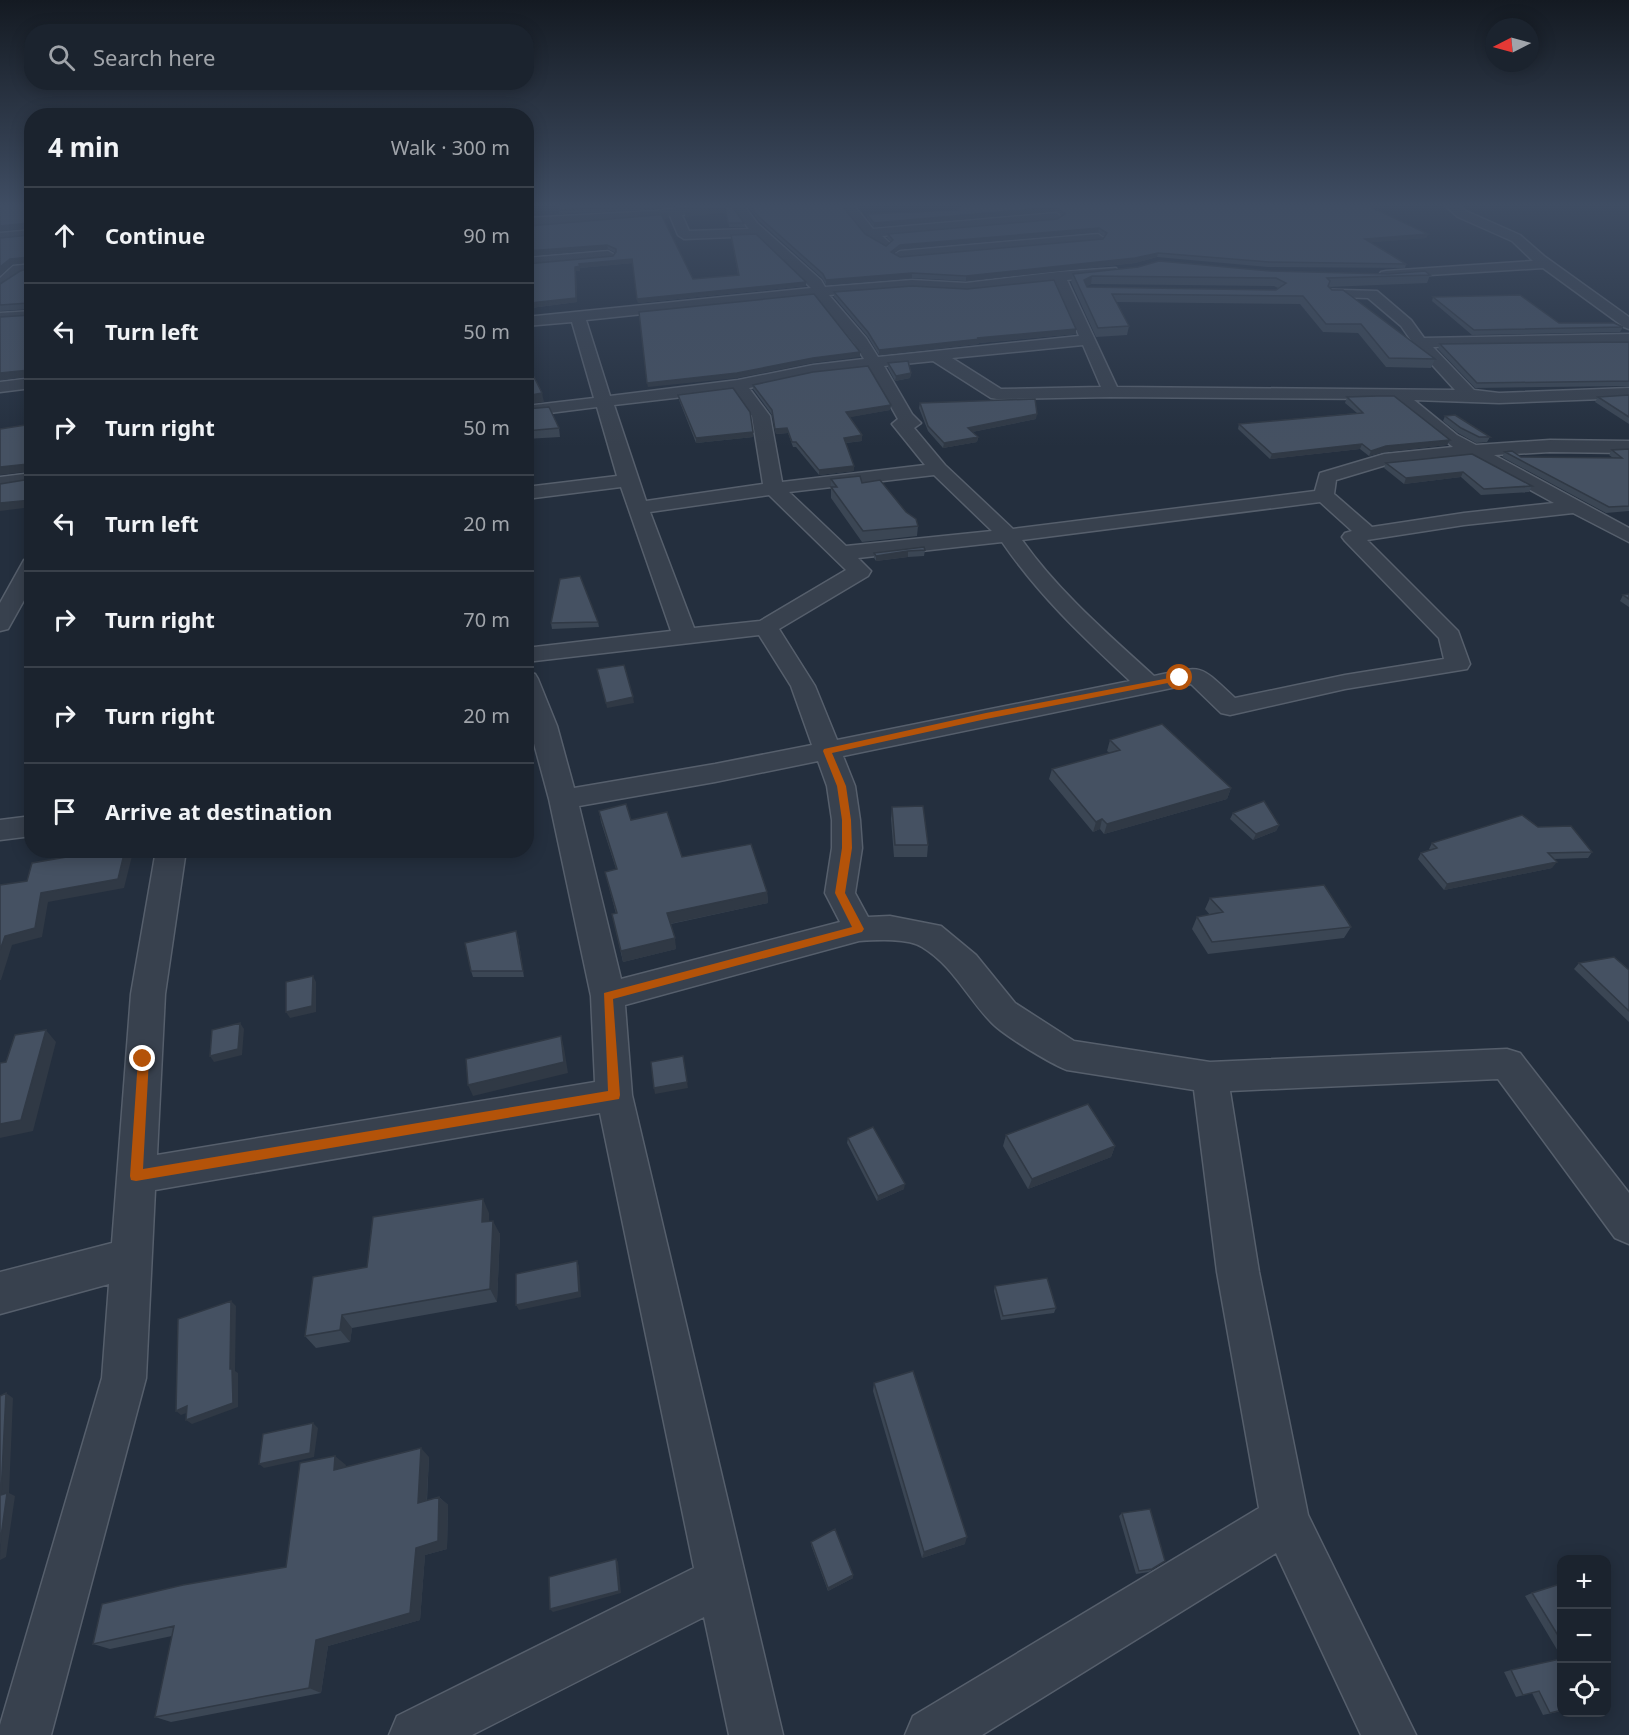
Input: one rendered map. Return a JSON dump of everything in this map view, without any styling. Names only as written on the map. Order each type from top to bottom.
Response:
[{"type":"street","points":[[816,284],[819,291],[861,340],[905,417],[912,423],[901,424],[938,469],[1006,534],[1035,574],[1059,599],[1149,685]]},
{"type":"street","points":[[534,321],[819,291],[912,284],[966,287],[991,284]]},
{"type":"street","points":[[1066,284],[1072,290],[1088,340],[1111,392]]},
{"type":"street","points":[[1573,284],[1629,324]]},
{"type":"street","points":[[1289,292],[1372,294],[1406,323],[1420,343],[1469,395]]},
{"type":"street","points":[[577,315],[628,480],[685,636]]},
{"type":"street","points":[[0,317],[24,316]]},
{"type":"street","points":[[1420,343],[1629,339]]},
{"type":"street","points":[[534,410],[738,385],[813,370],[1059,341],[1088,340]]},
{"type":"street","points":[[937,356],[997,394],[1111,392],[1469,395],[1499,399],[1629,393]]},
{"type":"street","points":[[0,387],[24,384]]},
{"type":"street","points":[[534,655],[766,627],[860,571],[774,489],[760,416],[738,385]]},
{"type":"street","points":[[1398,395],[1451,439],[1629,536]]},
{"type":"street","points":[[1324,496],[1327,477],[1384,460],[1550,446],[1629,447]]},
{"type":"street","points":[[638,508],[938,469]]},
{"type":"street","points":[[0,483],[24,480]]},
{"type":"street","points":[[534,493],[628,480]]},
{"type":"street","points":[[842,553],[1080,528],[1324,496],[1368,534]]},
{"type":"street","points":[[563,799],[827,751],[986,716],[1196,675],[1230,707],[1345,682],[1458,664],[1450,636],[1352,537],[1464,519],[1576,507]]},
{"type":"street","points":[[1600,520],[1629,518]]},
{"type":"street","points":[[0,624],[24,580]]},
{"type":"street","points":[[766,627],[802,686],[841,786],[847,848],[840,893],[859,929]]},
{"type":"street","points":[[534,700],[544,726],[563,799],[608,996],[615,1095],[756,1735]]},
{"type":"street","points":[[0,830],[24,827]]},
{"type":"street","points":[[24,1735],[124,1378],[148,994],[170,858]]},
{"type":"street","points":[[608,996],[859,929],[890,928],[930,935],[964,964],[1003,1013],[1067,1055],[1210,1077],[1507,1064],[1629,1225]]},
{"type":"street","points":[[1210,1077],[1238,1272],[1285,1520],[1389,1735]]},
{"type":"street","points":[[136,1176],[615,1095]]},
{"type":"street","points":[[0,1293],[131,1258]]},
{"type":"street","points":[[933,1735],[1285,1520]]},
{"type":"street","points":[[416,1735],[722,1581]]},
{"type":"building","points":[[0,284],[24,284],[24,303],[0,305]]},
{"type":"building","points":[[534,284],[576,284],[576,298],[534,303]]},
{"type":"building","points":[[635,284],[786,284],[637,299]]},
{"type":"building","points":[[1016,284],[1056,284],[1076,329],[879,350],[868,332],[834,292],[912,286],[967,289]]},
{"type":"building","points":[[1078,284],[1086,284],[1087,287],[1276,290],[1285,284],[1329,284],[1332,290],[1343,290],[1435,359],[1389,358],[1361,324],[1326,324],[1303,296],[1112,294],[1129,326],[1098,328]]},
{"type":"building","points":[[814,294],[860,352],[813,358],[737,373],[647,383],[639,312]]},
{"type":"building","points":[[1520,295],[1559,323],[1614,323],[1623,327],[1474,330],[1433,297]]},
{"type":"building","points":[[24,315],[24,371],[0,373],[0,317]]},
{"type":"building","points":[[1629,342],[1629,381],[1477,383],[1440,344]]},
{"type":"building","points":[[908,361],[911,373],[896,376],[888,363]]},
{"type":"building","points":[[868,366],[891,405],[846,412],[862,435],[844,438],[854,466],[819,470],[796,442],[792,442],[787,428],[775,429],[772,410],[753,385],[813,372]]},
{"type":"building","points":[[534,377],[542,393],[534,394]]},
{"type":"building","points":[[733,388],[750,412],[753,432],[696,438],[678,395]]},
{"type":"building","points":[[1629,395],[1629,417],[1598,397]]},
{"type":"building","points":[[1394,396],[1450,440],[1386,446],[1371,451],[1362,444],[1272,454],[1239,424],[1363,413],[1347,397]]},
{"type":"building","points":[[1035,399],[1037,414],[968,428],[978,437],[944,443],[928,426],[920,403]]},
{"type":"building","points":[[549,407],[559,428],[534,430],[534,408]]},
{"type":"building","points":[[1455,415],[1490,437],[1479,437],[1461,428],[1445,416]]},
{"type":"building","points":[[24,425],[24,464],[0,467],[0,429]]},
{"type":"building","points":[[1629,449],[1629,506],[1609,507],[1505,452],[1512,451],[1521,457],[1622,458],[1612,450]]},
{"type":"building","points":[[1472,454],[1532,486],[1484,489],[1463,472],[1406,478],[1386,463]]},
{"type":"building","points":[[860,476],[862,483],[880,480],[906,512],[916,519],[918,526],[863,531],[831,487],[837,487],[831,479]]},
{"type":"building","points":[[24,480],[24,501],[0,503],[0,484]]},
{"type":"building","points":[[924,547],[925,550],[876,556],[874,553]]},
{"type":"building","points":[[580,576],[598,622],[551,623],[560,579]]},
{"type":"building","points":[[624,665],[633,697],[606,703],[597,669]]},
{"type":"building","points":[[1162,724],[1231,788],[1107,824],[1102,819],[1096,822],[1052,769],[1120,750],[1110,740]]},
{"type":"building","points":[[1264,801],[1279,825],[1256,834],[1233,813]]},
{"type":"building","points":[[626,804],[631,820],[667,812],[682,857],[751,844],[767,892],[667,913],[675,938],[621,951],[612,914],[617,913],[605,872],[617,869],[599,811]]},
{"type":"building","points":[[923,806],[928,845],[895,845],[892,807]]},
{"type":"building","points":[[1522,815],[1538,827],[1571,826],[1592,852],[1548,853],[1557,862],[1447,884],[1421,853],[1437,848],[1432,843]]},
{"type":"building","points":[[61,858],[123,858],[118,879],[41,893],[35,928],[5,936],[0,950],[0,885],[27,881],[32,863]]},
{"type":"building","points":[[1324,885],[1351,927],[1212,942],[1197,917],[1223,912],[1210,898]]},
{"type":"building","points":[[516,931],[523,971],[471,971],[465,943]]},
{"type":"building","points":[[1614,957],[1629,970],[1629,1011],[1579,963]]},
{"type":"building","points":[[313,976],[312,1006],[286,1012],[286,982]]},
{"type":"building","points":[[240,1023],[238,1049],[210,1056],[212,1030]]},
{"type":"building","points":[[46,1030],[21,1120],[0,1124],[0,1063],[6,1062],[15,1035]]},
{"type":"building","points":[[561,1036],[564,1062],[468,1085],[466,1059]]},
{"type":"building","points":[[683,1056],[687,1082],[654,1088],[651,1062]]},
{"type":"building","points":[[1088,1104],[1115,1146],[1032,1179],[1006,1135]]},
{"type":"building","points":[[873,1127],[905,1184],[878,1196],[848,1138]]},
{"type":"building","points":[[483,1199],[482,1222],[493,1221],[490,1289],[342,1315],[340,1330],[305,1336],[313,1277],[367,1267],[373,1217]]},
{"type":"building","points":[[577,1261],[579,1292],[516,1305],[516,1274]]},
{"type":"building","points":[[1047,1278],[1056,1308],[1003,1316],[995,1286]]},
{"type":"building","points":[[231,1301],[230,1369],[232,1369],[233,1403],[186,1420],[187,1406],[176,1411],[178,1319]]},
{"type":"building","points":[[913,1371],[967,1537],[924,1552],[874,1383]]},
{"type":"building","points":[[6,1393],[1,1495],[7,1493],[0,1544],[0,1396]]},
{"type":"building","points":[[313,1423],[310,1453],[259,1464],[263,1434]]},
{"type":"building","points":[[421,1448],[418,1503],[439,1497],[438,1541],[416,1548],[410,1613],[316,1640],[309,1688],[155,1717],[174,1626],[93,1644],[102,1604],[183,1585],[286,1567],[300,1463],[335,1456],[334,1470]]},
{"type":"building","points":[[1150,1509],[1165,1561],[1152,1569],[1139,1571],[1122,1513]]},
{"type":"building","points":[[835,1529],[853,1575],[828,1588],[811,1542]]},
{"type":"building","points":[[616,1559],[619,1591],[550,1609],[549,1577]]},
{"type":"building","points":[[1557,1585],[1557,1634],[1532,1593]]},
{"type":"building","points":[[1557,1660],[1557,1711],[1550,1713],[1539,1691],[1523,1695],[1511,1670]]},
{"type":"route","points":[[143,1059],[136,1176],[615,1095],[608,996],[792,949],[859,929],[840,893],[847,848],[846,820],[841,786],[827,751],[986,716],[1180,678]]}]
